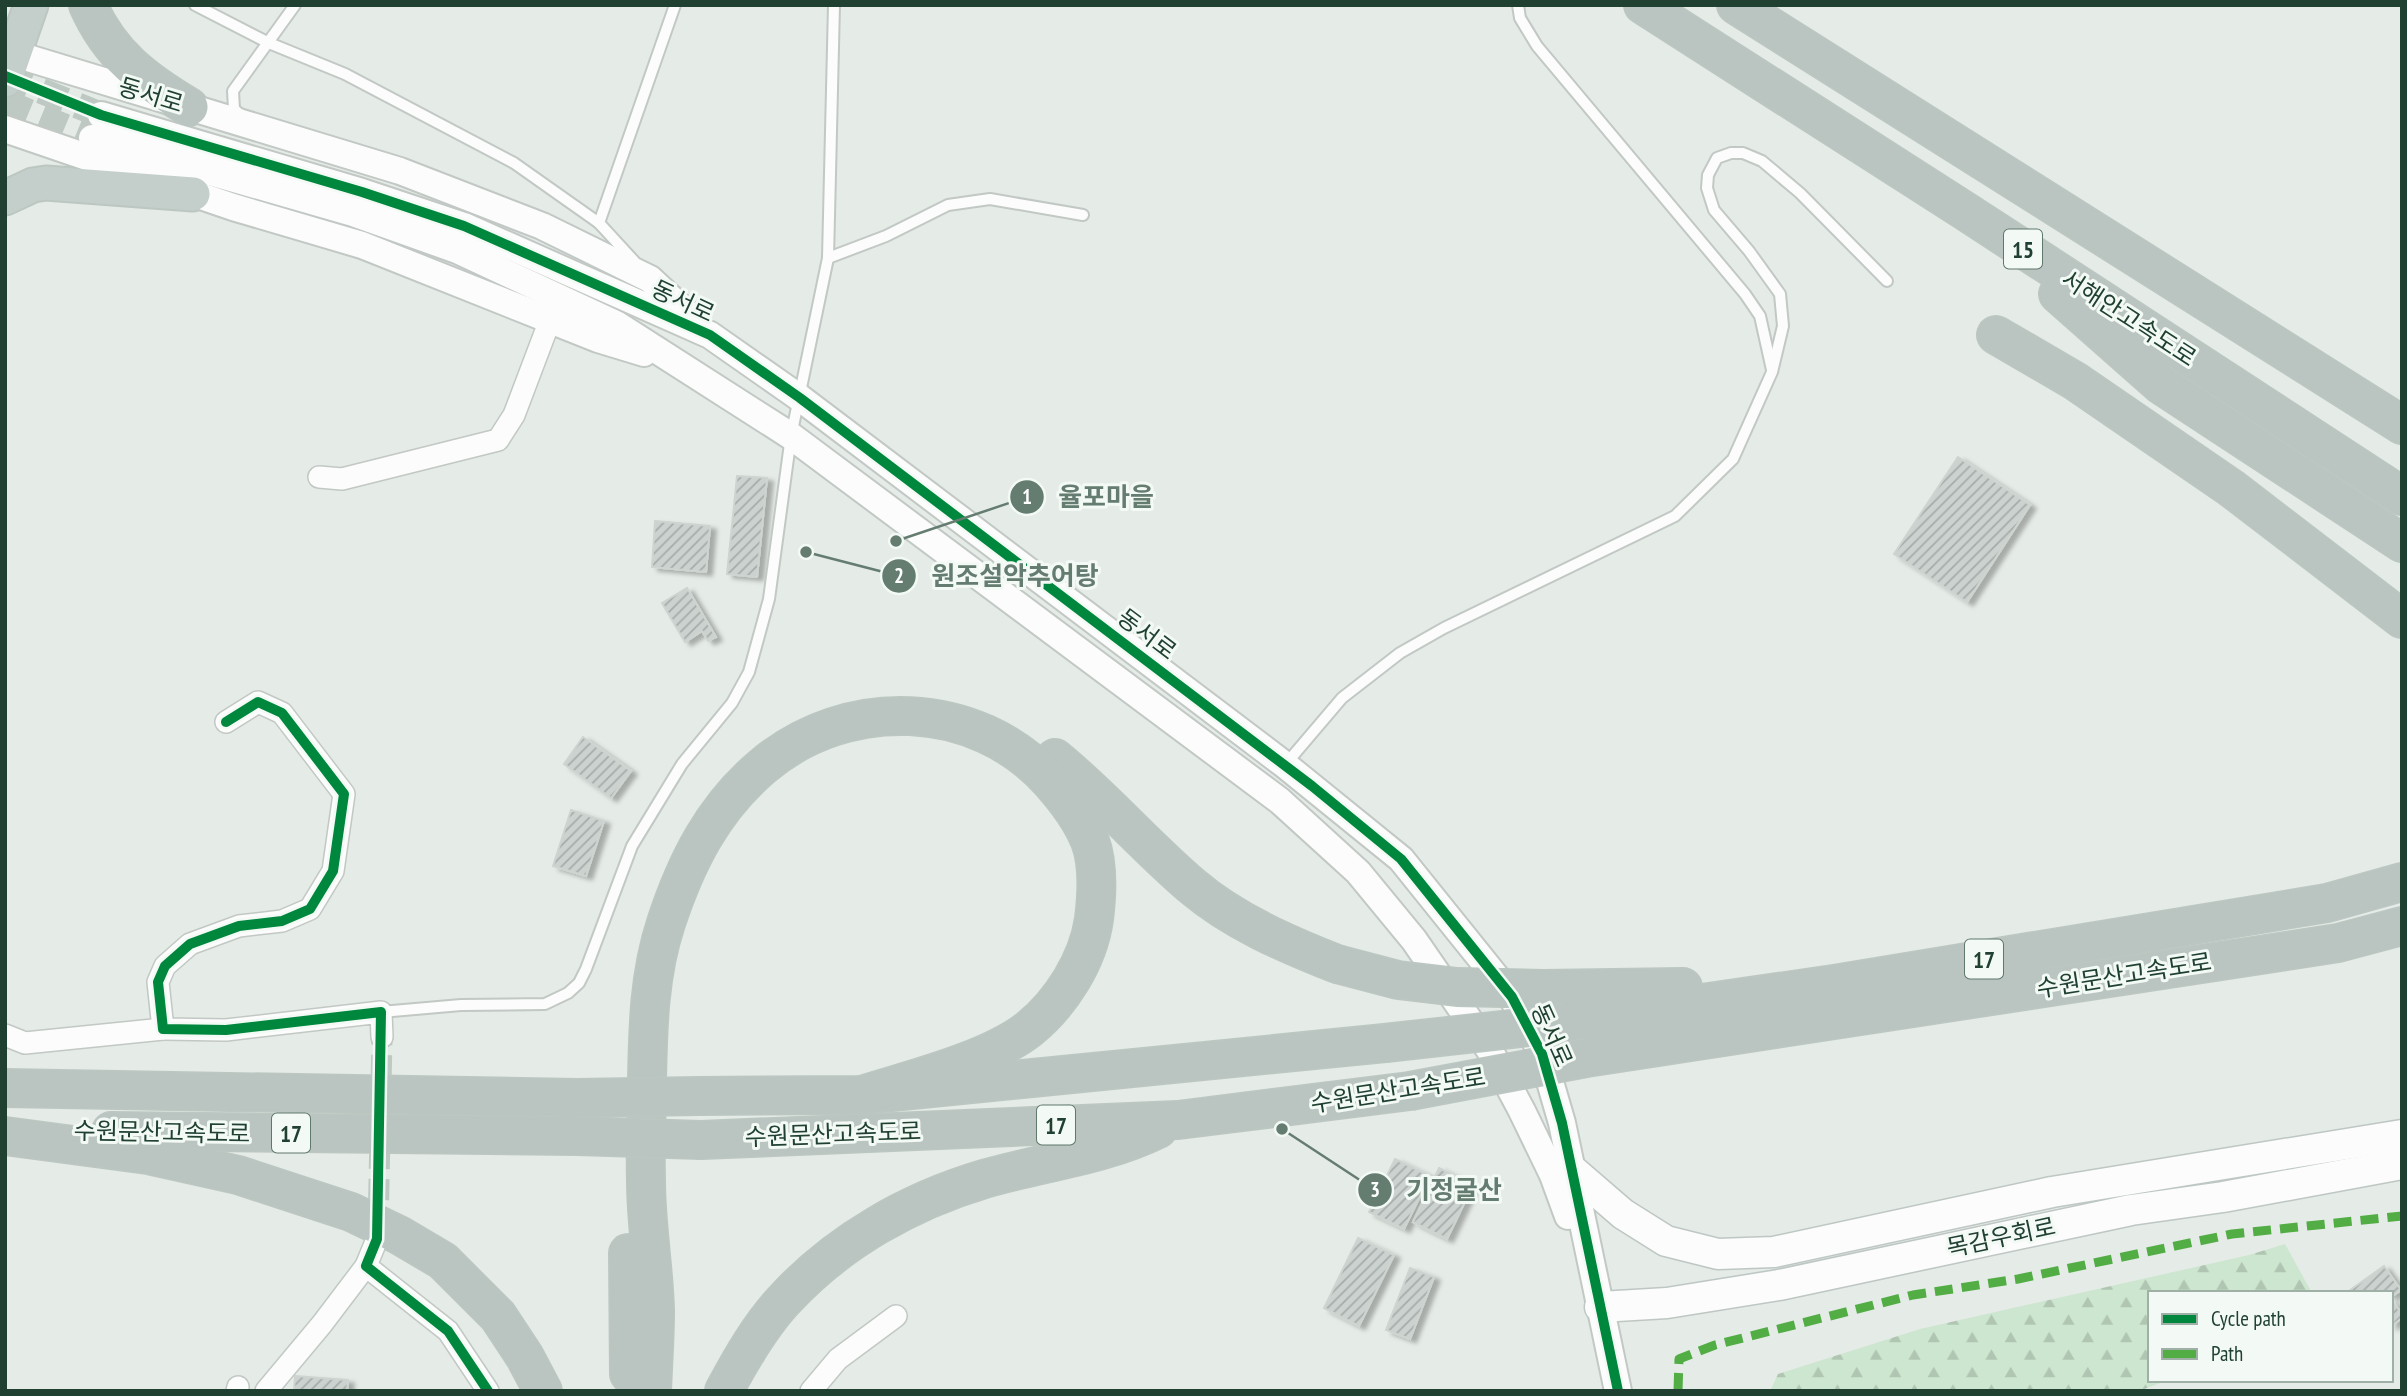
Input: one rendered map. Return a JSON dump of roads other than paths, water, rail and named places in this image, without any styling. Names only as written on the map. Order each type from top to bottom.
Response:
[{"type":"highway","points":[[9,62],[32,5]]},
{"type":"highway","points":[[88,5],[109,44],[125,61],[156,87],[189,107]]},
{"type":"highway","name":"서해안고속도로","points":[[1643,5],[2402,496]]},
{"type":"highway","name":"15","points":[[1736,5],[2402,425]]},
{"type":"highway","points":[[5,198],[33,185],[46,183],[193,194]]},
{"type":"highway","points":[[1965,211],[2161,385],[2402,543]]},
{"type":"highway","points":[[1996,335],[2075,381],[2231,488],[2402,619]]},
{"type":"highway","points":[[628,1391],[627,1084],[637,956],[656,882],[680,834],[732,765],[766,738],[803,718],[844,703],[888,697],[938,700],[985,714],[1038,745],[1064,766],[1193,887],[1220,907],[1292,946],[1336,964],[1398,981],[1457,986],[1543,989],[1835,984]]},
{"type":"highway","points":[[652,1391],[655,1310],[646,1184],[648,1016],[658,948],[678,887],[694,851],[714,817],[765,764],[794,744],[821,731],[869,717],[906,714],[941,719],[989,736],[1035,765],[1069,802],[1091,843],[1098,891],[1092,932],[1078,970],[1030,1028],[1006,1044],[862,1095]]},
{"type":"highway","name":"수원문산고속도로","points":[[5,1088],[577,1098],[862,1095],[1564,1023],[1835,984],[2328,903],[2402,882]]},
{"type":"highway","name":"수원문산고속도로","points":[[5,1130],[578,1136],[701,1140],[1178,1120],[1410,1091],[1586,1058],[2337,943],[2402,926]]},
{"type":"highway","points":[[724,1391],[740,1361],[785,1299],[851,1240],[919,1203],[985,1179],[1083,1157],[1135,1141],[1178,1120]]},
{"type":"highway","points":[[5,1136],[148,1155],[238,1175],[351,1212],[399,1235],[443,1261],[498,1316],[543,1391]]},
{"type":"main road","points":[[2316,1148],[2402,1123]]},
{"type":"main road","name":"목감우회로","points":[[1572,1170],[1623,1214],[1666,1241],[1718,1254],[1774,1252],[2052,1192],[2402,1135]]},
{"type":"main road","name":"목감우회로","points":[[1600,1307],[1667,1303],[1779,1285],[2118,1213],[2402,1164]]},
{"type":"main road","points":[[2318,1180],[2402,1179]]},
{"type":"street","name":"동서로","points":[[9,62],[189,107],[400,171],[542,226],[650,279],[710,335],[800,398],[1285,765],[1401,859],[1512,997],[1542,1054],[1563,1123],[1618,1391]]},
{"type":"street","name":"동서로","points":[[710,335],[464,226],[362,192],[97,126],[457,250],[616,324],[791,436],[1280,801],[1357,873],[1414,940],[1489,1049],[1553,1175],[1600,1307]]},
{"type":"street","name":"동서로","points":[[5,129],[193,194],[362,245],[598,339],[679,364]]},
{"type":"street","points":[[319,477],[342,479],[498,440],[514,415],[550,320]]},
{"type":"street","points":[[163,1029],[158,982],[165,966],[190,944],[239,926],[282,921],[310,909],[333,871],[344,794],[282,713],[258,702],[226,722]]},
{"type":"street","points":[[5,1035],[25,1043],[163,1029],[226,1030],[381,1012],[382,1037]]},
{"type":"street","points":[[265,1391],[322,1324],[366,1266],[377,1239]]},
{"type":"street","points":[[366,1266],[448,1331],[488,1391]]},
{"type":"street","points":[[811,1391],[838,1359],[896,1316]]},
{"type":"lane","points":[[195,5],[269,43],[345,74],[514,163],[598,223],[650,279]]},
{"type":"lane","points":[[251,125],[234,109],[233,91],[295,5]]},
{"type":"lane","points":[[598,223],[675,5]]},
{"type":"lane","points":[[381,1012],[461,1004],[545,1004],[568,993],[579,982],[632,846],[682,764],[732,703],[749,673],[769,599],[791,436],[828,258],[834,5]]},
{"type":"lane","points":[[1518,5],[1520,18],[1537,46],[1745,294],[1760,316],[1772,373]]},
{"type":"lane","points":[[1285,765],[1342,698],[1400,653],[1444,628],[1675,516],[1733,459],[1772,373],[1783,326],[1780,294],[1714,210],[1707,188],[1708,175],[1717,158],[1731,153],[1743,153],[1762,161],[1800,193],[1887,281]]},
{"type":"lane","points":[[828,258],[886,236],[948,205],[990,199],[1083,215]]},
{"type":"tunnel","points":[[5,76],[101,115]]},
{"type":"tunnel","points":[[5,102],[92,138]]},
{"type":"tunnel","points":[[378,1231],[382,1037]]},
{"type":"place","name":"율포마을","points":[[896,541]]},
{"type":"place","name":"원조설악추어탕","points":[[806,552]]},
{"type":"place","name":"기정굴산","points":[[1282,1129]]}]
